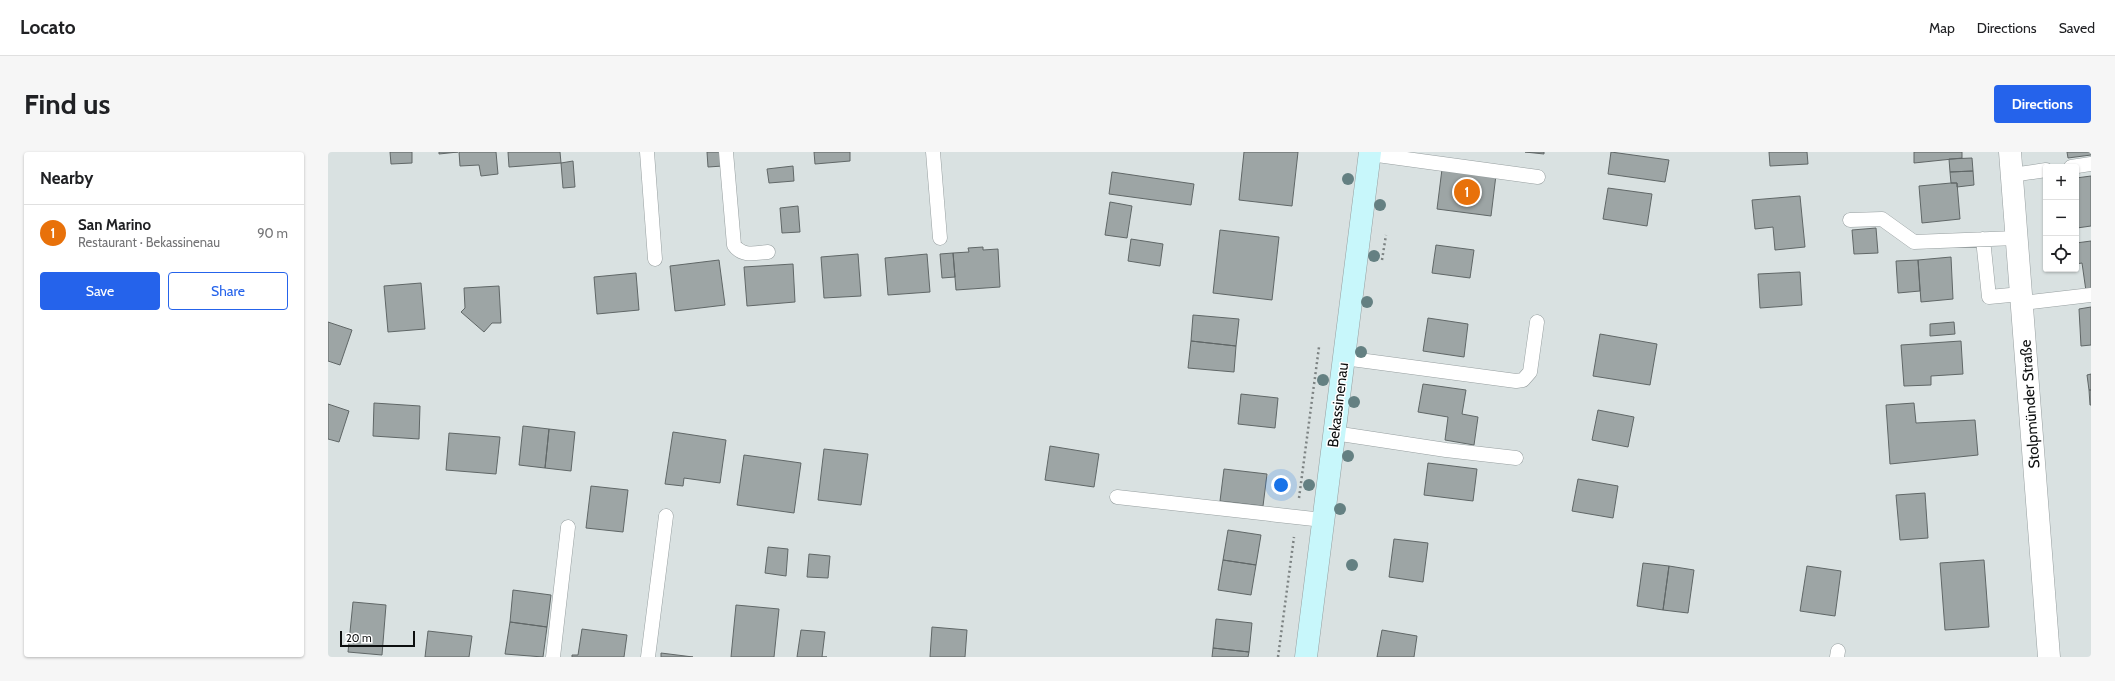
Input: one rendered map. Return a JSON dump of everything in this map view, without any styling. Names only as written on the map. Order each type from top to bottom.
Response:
[{"type":"street","name":"Stolpmünder Straße","points":[[2010,152],[2049,657]]},
{"type":"street","name":"Bekassinenau","points":[[1306,657],[1370,153]]},
{"type":"lane","points":[[647,152],[655,260]]},
{"type":"lane","points":[[726,152],[734,245],[738,251],[746,254],[768,252]]},
{"type":"lane","points":[[933,152],[940,238]]},
{"type":"lane","points":[[1370,153],[1538,177]]},
{"type":"lane","points":[[2079,166],[2091,164]]},
{"type":"lane","points":[[2012,175],[2043,170]]},
{"type":"lane","points":[[1850,220],[1882,219],[1914,242],[2016,238]]},
{"type":"lane","points":[[1983,239],[1989,297],[2021,298],[2091,295]]},
{"type":"lane","points":[[1344,358],[1516,381],[1523,380],[1530,372],[1537,322]]},
{"type":"lane","points":[[1334,433],[1446,450],[1516,458]]},
{"type":"lane","points":[[1117,497],[1323,520]]},
{"type":"lane","points":[[648,657],[666,516]]},
{"type":"lane","points":[[553,657],[568,527]]},
{"type":"path","points":[[1278,657],[1319,346]]},
{"type":"building","points":[[390,152],[412,152],[412,163],[391,164]]},
{"type":"building","points":[[439,152],[458,152],[439,154]]},
{"type":"building","points":[[459,152],[496,152],[498,174],[481,176],[479,165],[460,166]]},
{"type":"building","points":[[508,152],[560,152],[561,163],[509,167]]},
{"type":"building","points":[[707,152],[723,152],[723,166],[708,167]]},
{"type":"building","points":[[814,152],[850,152],[850,161],[815,164]]},
{"type":"building","points":[[1244,152],[1298,152],[1292,206],[1239,200]]},
{"type":"building","points":[[1525,152],[1544,152],[1544,154]]},
{"type":"building","points":[[1611,152],[1669,160],[1665,182],[1608,174]]},
{"type":"building","points":[[1769,152],[1807,152],[1808,164],[1770,166]]},
{"type":"building","points":[[1914,152],[1962,152],[1962,158],[1914,163]]},
{"type":"building","points":[[2067,152],[2091,152],[2091,155],[2068,158]]},
{"type":"building","points":[[1972,158],[1973,171],[1950,172],[1949,159]]},
{"type":"building","points":[[573,161],[575,187],[563,188],[561,163]]},
{"type":"building","points":[[793,166],[794,181],[769,183],[767,169]]},
{"type":"building","points":[[1442,169],[1496,175],[1491,216],[1437,209]]},
{"type":"building","points":[[1973,171],[1974,185],[1957,187],[1957,183],[1951,183],[1950,172]]},
{"type":"building","points":[[1112,172],[1194,184],[1191,205],[1109,194]]},
{"type":"building","points":[[2091,176],[2091,226],[2079,228],[2079,200],[2079,178]]},
{"type":"building","points":[[1957,183],[1960,219],[1922,223],[1919,186]]},
{"type":"building","points":[[1608,188],[1652,194],[1647,226],[1603,219]]},
{"type":"building","points":[[1800,196],[1805,247],[1775,250],[1773,227],[1755,229],[1752,200]]},
{"type":"building","points":[[1110,202],[1132,206],[1127,238],[1105,235]]},
{"type":"building","points":[[798,206],[800,232],[782,233],[780,208]]},
{"type":"building","points":[[1876,228],[1878,253],[1854,254],[1852,230]]},
{"type":"building","points":[[1220,230],[1279,237],[1272,300],[1213,293]]},
{"type":"building","points":[[1131,239],[1163,244],[1160,266],[1128,261]]},
{"type":"building","points":[[2091,241],[2091,290],[2086,291],[2082,263],[2079,264],[2079,243]]},
{"type":"building","points":[[1436,245],[1474,250],[1470,278],[1432,273]]},
{"type":"building","points":[[983,247],[983,250],[998,249],[1000,287],[956,290],[953,253],[969,252],[968,248]]},
{"type":"building","points":[[953,253],[955,277],[942,278],[940,254]]},
{"type":"building","points":[[858,254],[861,296],[824,298],[821,257]]},
{"type":"building","points":[[927,254],[930,292],[888,295],[885,258]]},
{"type":"building","points":[[1951,257],[1953,299],[1921,302],[1918,260]]},
{"type":"building","points":[[719,260],[725,305],[675,311],[670,266]]},
{"type":"building","points":[[1918,260],[1920,291],[1898,293],[1896,261]]},
{"type":"building","points":[[793,264],[795,302],[747,306],[744,267]]},
{"type":"building","points":[[1800,272],[1802,305],[1760,308],[1758,274]]},
{"type":"building","points":[[636,273],[639,310],[597,314],[594,277]]},
{"type":"building","points":[[421,283],[425,329],[388,332],[384,286]]},
{"type":"building","points":[[499,286],[501,323],[492,323],[484,332],[461,312],[465,308],[464,288]]},
{"type":"building","points":[[2091,307],[2091,345],[2081,346],[2079,309]]},
{"type":"building","points":[[1193,315],[1239,319],[1236,346],[1191,341]]},
{"type":"building","points":[[1428,318],[1468,324],[1464,357],[1423,351]]},
{"type":"building","points":[[328,322],[352,330],[340,365],[328,361]]},
{"type":"building","points":[[1954,322],[1955,334],[1930,336],[1930,324]]},
{"type":"building","points":[[1600,334],[1657,344],[1650,385],[1593,376]]},
{"type":"building","points":[[1191,341],[1236,346],[1234,372],[1188,368]]},
{"type":"building","points":[[1961,341],[1963,374],[1931,376],[1931,385],[1904,386],[1901,345]]},
{"type":"building","points":[[2091,374],[2091,390],[2089,390],[2087,375]]},
{"type":"building","points":[[1423,384],[1466,390],[1462,414],[1478,417],[1474,445],[1445,440],[1448,417],[1418,412]]},
{"type":"building","points":[[2089,390],[2091,390],[2091,405],[2090,405]]},
{"type":"building","points":[[1241,394],[1278,398],[1275,428],[1238,424]]},
{"type":"building","points":[[374,403],[420,406],[419,439],[373,436]]},
{"type":"building","points":[[1914,403],[1916,423],[1975,420],[1978,455],[1890,464],[1886,405]]},
{"type":"building","points":[[328,404],[349,411],[339,442],[328,439]]},
{"type":"building","points":[[1598,410],[1634,417],[1628,447],[1592,440]]},
{"type":"building","points":[[523,426],[549,429],[545,468],[519,465]]},
{"type":"building","points":[[549,429],[575,432],[571,471],[545,468]]},
{"type":"building","points":[[673,432],[726,440],[720,483],[684,478],[683,486],[665,484]]},
{"type":"building","points":[[449,433],[500,437],[496,474],[446,470]]},
{"type":"building","points":[[1050,446],[1099,454],[1094,487],[1045,480]]},
{"type":"building","points":[[824,449],[868,454],[861,505],[818,500]]},
{"type":"building","points":[[744,455],[801,463],[794,513],[737,505]]},
{"type":"building","points":[[1428,463],[1477,469],[1473,501],[1424,495]]},
{"type":"building","points":[[1224,469],[1267,474],[1263,506],[1220,501]]},
{"type":"building","points":[[1578,479],[1618,486],[1613,518],[1572,511]]},
{"type":"building","points":[[591,486],[628,490],[623,532],[586,528]]},
{"type":"building","points":[[1925,493],[1928,538],[1900,540],[1896,495]]},
{"type":"building","points":[[1228,530],[1261,535],[1256,565],[1223,560]]},
{"type":"building","points":[[1394,539],[1428,543],[1423,582],[1389,577]]},
{"type":"building","points":[[768,547],[788,549],[786,576],[765,573]]},
{"type":"building","points":[[809,554],[830,556],[828,578],[807,577]]},
{"type":"building","points":[[1223,560],[1256,565],[1251,595],[1218,590]]},
{"type":"building","points":[[1984,560],[1989,627],[1945,630],[1940,563]]},
{"type":"building","points":[[1643,563],[1669,566],[1663,610],[1637,606]]},
{"type":"building","points":[[1669,566],[1694,570],[1688,613],[1663,610]]},
{"type":"building","points":[[1807,566],[1841,571],[1835,616],[1800,611]]},
{"type":"building","points":[[513,590],[551,595],[547,627],[510,622]]},
{"type":"building","points":[[353,602],[386,605],[382,655],[348,652]]},
{"type":"building","points":[[736,605],[779,609],[774,657],[731,657]]},
{"type":"building","points":[[1216,619],[1252,623],[1249,652],[1213,648]]},
{"type":"building","points":[[510,622],[547,627],[543,657],[505,654]]},
{"type":"building","points":[[932,627],[967,630],[965,657],[930,657]]},
{"type":"building","points":[[582,629],[627,635],[624,657],[572,657],[572,655],[578,655]]},
{"type":"building","points":[[801,630],[825,632],[822,657],[797,657]]},
{"type":"building","points":[[1382,630],[1417,636],[1414,657],[1377,657]]},
{"type":"building","points":[[428,631],[472,636],[469,657],[425,657]]},
{"type":"building","points":[[1213,648],[1249,652],[1248,657],[1212,657]]},
{"type":"building","points":[[661,653],[693,657],[661,657]]},
{"type":"place","name":"San Marino","points":[[1467,192]]}]
